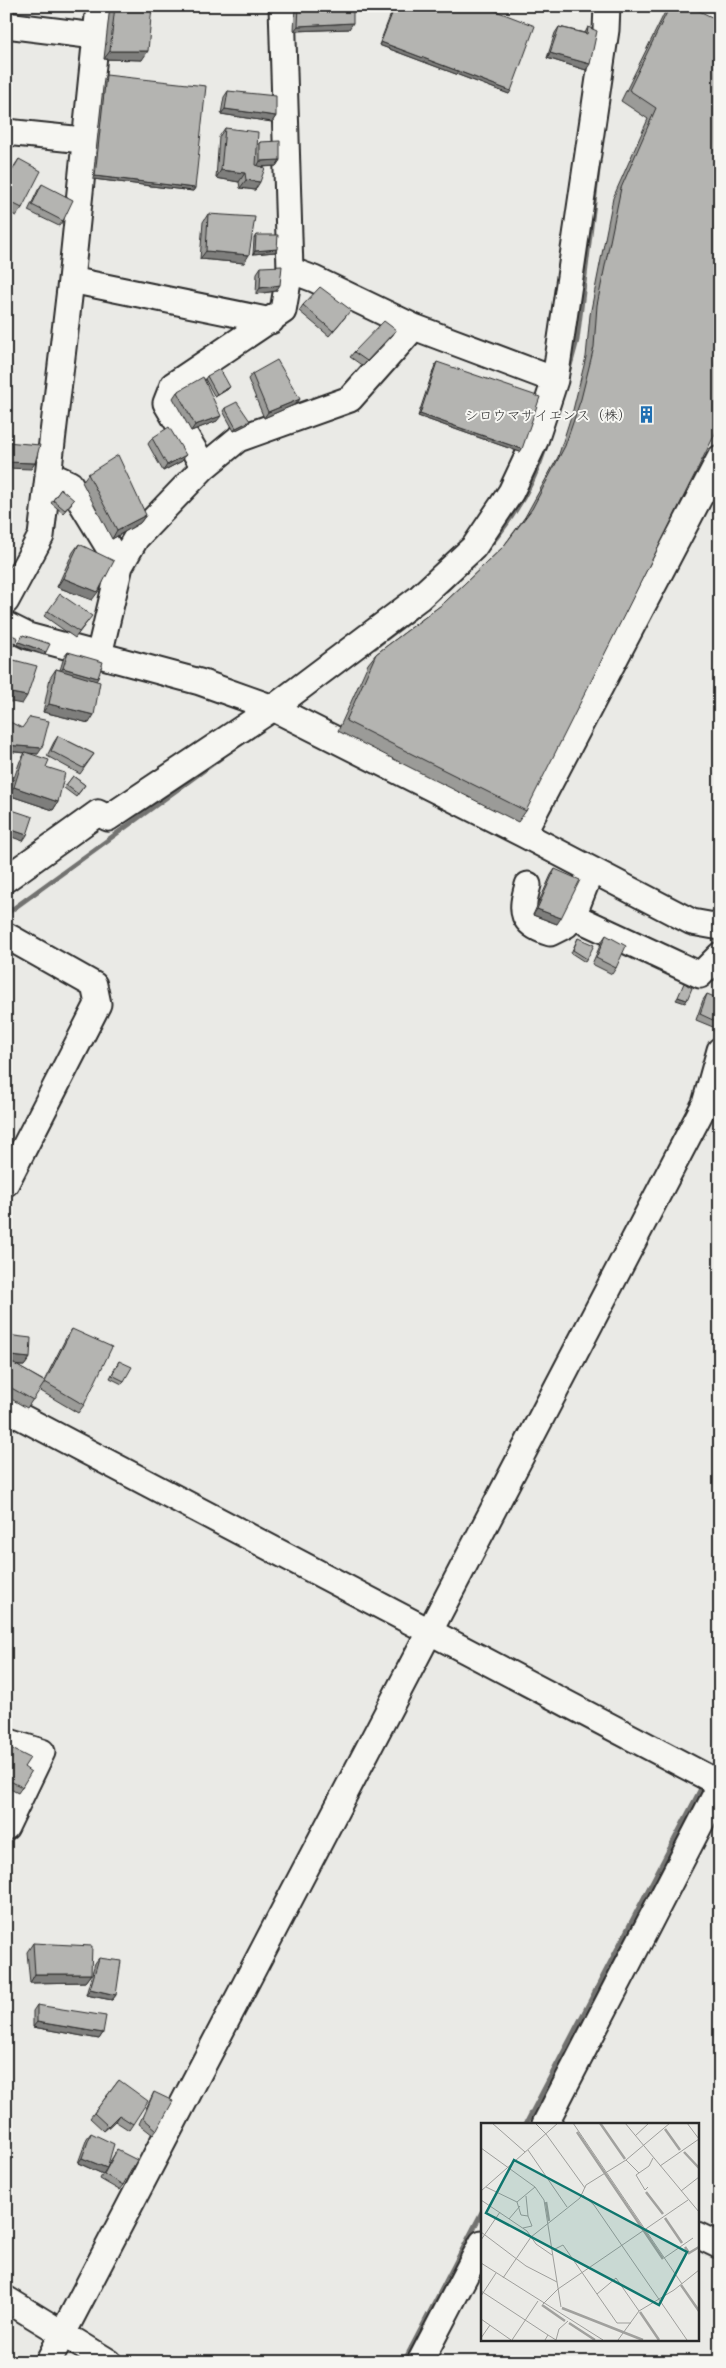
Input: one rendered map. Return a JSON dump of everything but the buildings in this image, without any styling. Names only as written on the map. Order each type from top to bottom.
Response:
[{"type":"main road","points":[[699,6],[720,14]]},
{"type":"street","points":[[6,601],[41,536],[71,280],[99,6]]},
{"type":"street","points":[[204,467],[166,403],[173,385],[271,321],[283,311],[288,290],[290,270],[282,6]]},
{"type":"street","points":[[6,879],[98,813],[108,818],[273,708],[419,598],[474,547],[511,492],[536,441],[555,380],[602,60],[607,6]]},
{"type":"street","points":[[15,19],[95,36]]},
{"type":"street","points":[[6,132],[84,140]]},
{"type":"street","points":[[290,270],[314,279],[414,327],[555,380]]},
{"type":"street","points":[[71,280],[271,321]]},
{"type":"street","points":[[99,655],[120,566],[136,538],[204,467],[238,439],[350,399],[414,327]]},
{"type":"street","points":[[523,834],[720,458]]},
{"type":"street","points":[[48,474],[70,484],[120,566]]},
{"type":"street","points":[[6,625],[28,636],[200,682],[273,708],[523,834],[692,922],[720,927]]},
{"type":"street","points":[[528,885],[522,905],[528,921],[537,929],[550,933],[566,925],[573,916],[586,883]]},
{"type":"street","points":[[573,916],[700,975],[720,955]]},
{"type":"street","points":[[6,1183],[98,1004],[94,985],[7,936]]},
{"type":"street","points":[[48,2362],[705,1104],[720,1050]]},
{"type":"street","points":[[6,1409],[720,1785],[546,2123]]},
{"type":"street","points":[[6,1741],[42,1752],[6,1827]]},
{"type":"street","points":[[698,2235],[720,2246]]},
{"type":"street","points":[[420,2362],[481,2245]]},
{"type":"street","points":[[6,2299],[108,2362]]},
{"type":"waterway","points":[[568,373],[577,340],[599,162]]},
{"type":"waterway","points":[[486,550],[505,526],[529,488],[546,446]]},
{"type":"waterway","points":[[447,589],[477,560]]},
{"type":"waterway","points":[[375,647],[414,617]]},
{"type":"waterway","points":[[6,914],[222,757]]},
{"type":"waterway","points":[[711,1772],[720,1754]]},
{"type":"waterway","points":[[527,2123],[704,1783]]},
{"type":"waterway","points":[[404,2362],[481,2214]]},
{"type":"place","name":"シロウマサイエンス（株）","points":[[646,415]]}]
